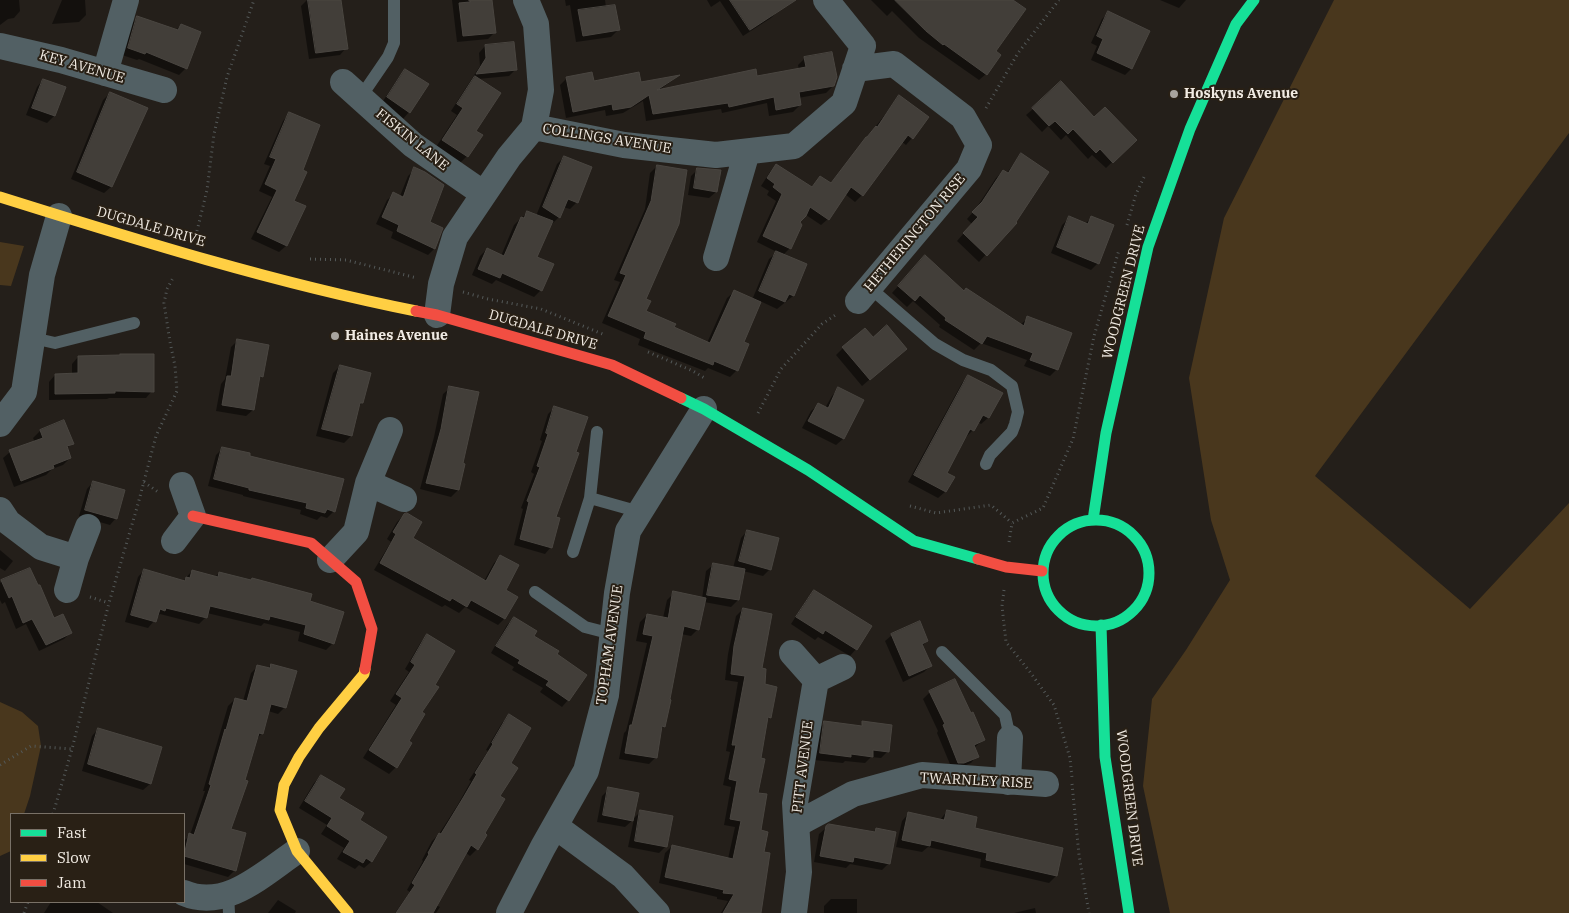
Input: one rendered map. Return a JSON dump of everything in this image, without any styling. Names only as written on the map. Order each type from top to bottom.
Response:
[{"type":"street","points":[[105,73],[126,0]]},
{"type":"street","points":[[437,315],[441,284],[455,236],[509,157],[534,127],[541,90],[536,24],[526,0]]},
{"type":"street","name":"COLLINGS AVENUE","points":[[534,127],[624,145],[716,155],[794,146],[844,103],[863,46],[826,0]]},
{"type":"street","name":"WOODGREEN DRIVE","points":[[1093,520],[1106,433],[1148,247],[1190,129],[1236,24],[1254,0]]},
{"type":"street","name":"KEY AVENUE","points":[[0,46],[61,60],[164,90]]},
{"type":"street","name":"HETHERINGTON RISE","points":[[855,69],[894,64],[963,117],[979,145],[968,169],[863,294]]},
{"type":"street","name":"FISKIN LANE","points":[[352,90],[413,145],[484,194]]},
{"type":"street","points":[[716,258],[747,152]]},
{"type":"street","name":"DUGDALE DRIVE","points":[[0,197],[185,253],[351,298],[437,315],[612,365],[704,409],[808,470],[914,541],[1006,567],[1042,571]]},
{"type":"street","points":[[0,424],[24,392],[42,275],[59,216]]},
{"type":"street","name":"TOPHAM AVENUE","points":[[509,913],[586,771],[606,695],[617,594],[628,531],[704,409]]},
{"type":"street","points":[[330,560],[356,532],[368,484],[390,430]]},
{"type":"street","points":[[368,484],[404,499]]},
{"type":"street","points":[[182,485],[193,516]]},
{"type":"street","points":[[0,510],[8,522],[41,547],[76,558]]},
{"type":"street","points":[[193,516],[311,543],[356,582],[372,629],[364,674],[319,728],[299,756],[284,785],[280,810],[297,851],[348,913]]},
{"type":"street","points":[[174,541],[193,516]]},
{"type":"street","points":[[1093,520],[1109,521],[1124,528],[1137,539],[1145,553],[1149,569],[1147,585],[1141,600],[1131,613],[1117,621],[1101,626],[1086,625],[1072,620],[1060,612],[1050,600],[1044,586],[1042,571],[1045,555],[1052,542],[1064,530],[1078,522],[1093,520]]},
{"type":"street","points":[[67,590],[76,558],[88,527]]},
{"type":"street","name":"WOODGREEN DRIVE","points":[[1101,626],[1105,756],[1129,913]]},
{"type":"street","points":[[792,653],[816,680],[843,667]]},
{"type":"street","name":"PITT AVENUE","points":[[794,913],[799,872],[796,803],[816,680]]},
{"type":"street","points":[[1008,782],[1010,738]]},
{"type":"street","name":"TWARNLEY RISE","points":[[796,824],[853,794],[922,776],[1046,784]]},
{"type":"street","points":[[555,826],[623,876],[657,913]]},
{"type":"street","points":[[185,894],[190,896],[213,898],[229,904],[237,892],[297,851]]},
{"type":"lane","points":[[352,90],[388,57],[394,42],[394,0]]},
{"type":"lane","points":[[863,294],[935,344],[963,360],[991,370],[1012,386],[1018,412],[1015,424],[1012,432],[990,455],[986,464]]},
{"type":"lane","points":[[33,338],[55,343],[134,323]]},
{"type":"lane","points":[[573,552],[590,498],[597,432]]},
{"type":"lane","points":[[590,498],[640,512]]},
{"type":"lane","points":[[535,592],[585,627],[612,634]]},
{"type":"lane","points":[[942,652],[1005,715],[1010,738]]},
{"type":"path","points":[[185,253],[196,236],[207,190],[214,134],[227,77],[254,0]]},
{"type":"path","points":[[971,132],[1018,53],[1059,0]]},
{"type":"path","points":[[53,813],[72,749],[106,613],[156,436],[176,391],[176,366],[164,303],[167,289],[176,273]]},
{"type":"path","points":[[758,413],[781,369],[822,324],[863,294]]},
{"type":"path","points":[[0,765],[31,746],[72,749]]},
{"type":"shaded area","points":[[1334,0],[1569,0],[1569,133],[1315,476],[1470,609],[1569,503],[1569,913],[1170,913],[1143,786],[1152,699],[1186,650],[1230,580],[1211,520],[1189,378],[1224,218]]},
{"type":"shaded area","points":[[0,242],[24,246],[11,286],[0,285]]},
{"type":"shaded area","points":[[0,702],[22,712],[38,726],[41,746],[24,813],[10,813],[10,851],[0,856]]},
{"type":"building","points":[[308,0],[341,0],[348,49],[316,53]]},
{"type":"building","points":[[469,0],[492,0],[496,33],[463,36],[459,3],[470,2]]},
{"type":"building","points":[[730,0],[796,0],[750,30]]},
{"type":"building","points":[[895,0],[1013,0],[1026,9],[996,51],[1001,55],[987,75],[943,45]]},
{"type":"building","points":[[615,5],[620,30],[583,36],[578,10]]},
{"type":"building","points":[[1108,11],[1150,31],[1132,69],[1097,53],[1103,39],[1097,36]]},
{"type":"building","points":[[137,16],[178,30],[181,24],[201,32],[187,69],[146,52],[145,54],[128,48]]},
{"type":"building","points":[[514,42],[517,70],[476,74],[486,58],[485,45]]},
{"type":"building","points":[[832,52],[837,77],[834,86],[799,92],[801,105],[776,110],[774,97],[729,107],[728,103],[653,114],[649,95],[631,107],[613,110],[612,104],[573,112],[566,77],[592,72],[594,81],[639,72],[641,82],[680,75],[657,90],[756,69],[757,76],[806,67],[804,57]]},
{"type":"building","points":[[405,69],[429,84],[410,113],[387,97]]},
{"type":"building","points":[[475,76],[501,93],[476,131],[483,135],[468,157],[442,140],[463,108],[457,104]]},
{"type":"building","points":[[43,79],[66,87],[55,116],[32,108]]},
{"type":"building","points":[[1061,81],[1094,117],[1105,107],[1137,140],[1113,163],[1100,149],[1096,153],[1073,129],[1068,134],[1055,121],[1049,126],[1032,108]]},
{"type":"building","points":[[110,92],[148,108],[112,187],[77,172]]},
{"type":"building","points":[[899,95],[929,117],[913,139],[908,135],[863,196],[851,187],[829,220],[810,207],[806,216],[800,222],[802,225],[791,249],[763,236],[782,194],[773,187],[775,184],[767,178],[776,164],[812,187],[820,176],[831,183],[866,137],[877,127]]},
{"type":"building","points":[[289,112],[320,125],[303,170],[307,172],[294,201],[306,206],[287,246],[257,232],[277,190],[265,184],[276,159],[270,157]]},
{"type":"building","points":[[1021,153],[1049,172],[1017,223],[987,256],[963,233],[978,217],[972,212],[982,202],[1003,170],[1008,173]]},
{"type":"building","points":[[564,156],[592,167],[578,203],[568,199],[560,218],[543,207]]},
{"type":"building","points":[[657,165],[687,170],[679,224],[646,299],[651,301],[646,311],[676,324],[674,327],[710,343],[734,290],[761,302],[744,342],[749,344],[738,371],[714,361],[713,365],[644,338],[646,332],[608,316],[626,275],[620,273],[651,201]]},
{"type":"building","points":[[414,167],[444,185],[430,222],[443,228],[435,249],[397,231],[399,225],[382,217],[393,192],[403,197]]},
{"type":"building","points":[[697,168],[721,170],[717,192],[694,188]]},
{"type":"building","points":[[527,211],[553,221],[537,257],[554,264],[542,291],[502,273],[500,278],[478,269],[487,248],[504,256],[521,217],[524,218]]},
{"type":"building","points":[[1069,216],[1088,224],[1091,216],[1114,225],[1099,264],[1057,247]]},
{"type":"building","points":[[776,251],[807,264],[794,296],[789,294],[785,302],[759,291]]},
{"type":"building","points":[[925,255],[964,291],[966,288],[1024,326],[1027,316],[1072,333],[1058,370],[1030,360],[1033,353],[987,336],[982,344],[945,320],[946,318],[920,295],[915,301],[898,286]]},
{"type":"building","points":[[887,325],[907,349],[870,380],[842,347],[865,328],[873,337]]},
{"type":"building","points":[[237,339],[269,345],[263,377],[260,376],[254,410],[222,405],[227,376],[231,376]]},
{"type":"building","points":[[154,354],[154,392],[115,391],[115,393],[55,394],[55,374],[78,373],[78,356]]},
{"type":"building","points":[[340,365],[371,373],[363,403],[360,403],[352,436],[322,429]]},
{"type":"building","points":[[968,375],[1003,393],[989,418],[983,415],[974,431],[970,429],[947,473],[955,477],[946,492],[914,475]]},
{"type":"building","points":[[449,386],[479,392],[459,490],[426,483],[441,429]]},
{"type":"building","points":[[838,387],[864,400],[844,439],[808,421],[818,403],[828,408]]},
{"type":"building","points":[[554,406],[588,417],[576,452],[579,453],[556,517],[560,518],[552,548],[520,539],[529,502],[527,501],[540,467],[537,466],[548,434],[546,433]]},
{"type":"building","points":[[64,420],[74,444],[67,446],[71,458],[53,465],[54,468],[21,481],[9,450],[43,438],[40,430]]},
{"type":"building","points":[[222,447],[250,453],[250,456],[344,479],[335,512],[327,509],[325,513],[306,508],[307,503],[249,490],[249,488],[214,479]]},
{"type":"building","points":[[93,481],[125,490],[117,519],[85,510]]},
{"type":"building","points":[[407,513],[422,522],[413,538],[486,581],[500,555],[519,565],[506,590],[518,597],[505,619],[471,600],[467,607],[452,598],[450,601],[380,563],[396,534],[393,532],[404,514]]},
{"type":"building","points":[[747,530],[779,538],[771,570],[739,561]]},
{"type":"building","points":[[713,563],[745,569],[739,600],[707,595]]},
{"type":"building","points":[[30,568],[38,585],[40,585],[54,618],[63,614],[72,633],[46,645],[32,619],[23,623],[12,596],[9,598],[1,580]]},
{"type":"building","points":[[144,569],[185,581],[186,577],[190,578],[192,570],[218,577],[219,572],[251,580],[252,578],[312,594],[310,601],[344,612],[334,644],[304,634],[306,625],[270,616],[269,620],[210,606],[207,618],[166,608],[165,611],[160,609],[156,622],[131,615]]},
{"type":"building","points":[[814,590],[872,626],[857,650],[825,630],[823,634],[796,617]]},
{"type":"building","points":[[673,591],[706,598],[699,630],[684,626],[671,700],[665,727],[662,726],[657,758],[625,753],[630,725],[632,725],[653,636],[643,634],[647,614],[668,618]]},
{"type":"building","points":[[743,608],[772,614],[762,668],[766,669],[765,684],[777,687],[771,718],[768,717],[761,758],[765,759],[758,793],[767,794],[761,830],[768,832],[764,852],[770,853],[761,913],[723,913],[734,894],[723,893],[724,890],[665,877],[672,845],[733,859],[741,821],[730,819],[737,781],[729,779],[736,745],[732,745],[745,676],[731,674],[734,646]]},
{"type":"building","points":[[514,617],[537,631],[534,636],[559,651],[557,654],[587,675],[569,701],[546,685],[549,681],[518,663],[520,660],[496,646]]},
{"type":"building","points":[[920,621],[928,641],[922,644],[932,666],[909,676],[891,634]]},
{"type":"building","points":[[427,634],[455,651],[435,685],[439,687],[422,712],[425,714],[409,741],[412,743],[397,768],[369,750],[402,698],[396,694],[415,665],[411,662]]},
{"type":"building","points":[[271,664],[297,671],[286,708],[271,704],[263,734],[259,733],[245,780],[248,781],[231,829],[246,833],[236,871],[185,856],[189,833],[194,835],[211,785],[209,784],[235,698],[247,701],[257,665],[270,668]]},
{"type":"building","points":[[955,679],[971,713],[973,712],[985,740],[974,745],[979,757],[964,763],[958,763],[943,725],[945,724],[929,691]]},
{"type":"building","points":[[509,714],[531,728],[511,763],[518,768],[500,796],[505,799],[485,833],[487,835],[478,850],[471,845],[433,913],[396,913],[415,885],[412,883],[428,853],[477,774],[475,773]]},
{"type":"building","points":[[824,721],[862,726],[862,721],[892,725],[889,752],[873,750],[873,757],[851,754],[851,757],[820,753]]},
{"type":"building","points":[[98,728],[162,747],[151,784],[88,764]]},
{"type":"building","points":[[321,775],[345,789],[339,798],[364,813],[360,820],[387,837],[372,862],[366,858],[363,863],[343,852],[350,841],[327,826],[332,818],[305,801]]},
{"type":"building","points":[[608,787],[639,793],[633,821],[603,815]]},
{"type":"building","points":[[640,810],[673,816],[667,847],[635,841]]},
{"type":"building","points":[[947,810],[977,817],[975,828],[1063,848],[1057,876],[986,860],[987,853],[931,840],[930,846],[902,840],[908,812],[944,820]]},
{"type":"building","points":[[829,824],[875,832],[876,828],[896,832],[890,864],[854,857],[853,862],[820,856],[826,826]]},
{"type":"traffic: fast","points":[[1093,520],[1106,433],[1148,247],[1190,129],[1236,24],[1254,0]]},
{"type":"traffic: fast","points":[[681,398],[704,409],[808,470],[914,541],[978,559]]},
{"type":"traffic: fast","points":[[1096,520],[1116,524],[1133,536],[1145,553],[1149,573],[1145,593],[1133,610],[1116,622],[1096,626],[1076,622],[1059,610],[1047,593],[1043,573],[1047,553],[1059,536],[1076,524],[1096,520]]},
{"type":"traffic: fast","points":[[1101,625],[1105,757],[1129,913]]},
{"type":"traffic: slow","points":[[0,197],[155,245],[259,274],[416,311]]},
{"type":"traffic: slow","points":[[348,913],[297,851],[280,810],[284,785],[299,757],[319,728],[364,674],[365,669]]},
{"type":"traffic: jam","points":[[416,311],[437,315],[612,365],[681,398]]},
{"type":"traffic: jam","points":[[193,516],[311,543],[356,582],[372,629],[365,669]]},
{"type":"traffic: jam","points":[[978,559],[1006,567],[1042,571]]},
{"type":"place","name":"Hoskyns Avenue","points":[[1174,94]]},
{"type":"place","name":"Haines Avenue","points":[[335,336]]}]
